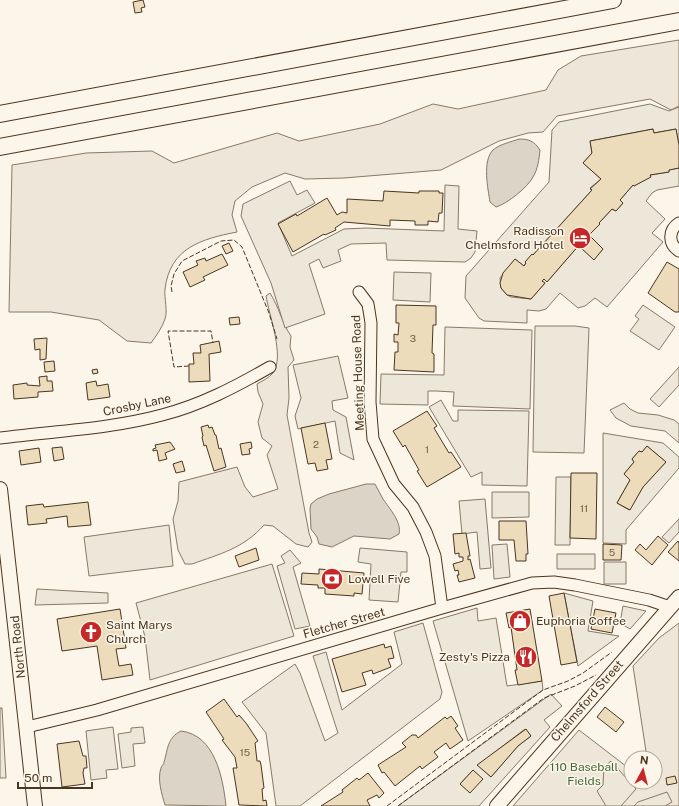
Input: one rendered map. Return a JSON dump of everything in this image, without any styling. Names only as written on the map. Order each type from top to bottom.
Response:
[{"type":"highway","points":[[429,34],[572,0]]},
{"type":"highway","points":[[0,114],[613,0]]},
{"type":"highway","points":[[0,147],[679,21]]},
{"type":"main road","name":"North Road","points":[[0,489],[35,806]]},
{"type":"main road","name":"Chelmsford Street","points":[[497,806],[675,602]]},
{"type":"street","points":[[679,223],[674,227],[670,236],[672,244],[679,251]]},
{"type":"street","name":"Meeting House Road","points":[[359,292],[368,304],[371,323],[370,402],[373,439],[394,484],[413,508],[426,532],[435,556],[442,608]]},
{"type":"street","name":"Crosby Lane","points":[[0,438],[109,425],[162,416],[229,391],[270,368]]},
{"type":"street","name":"Fletcher Street","points":[[27,727],[97,710],[442,608],[532,583],[554,582],[649,600],[675,602]]},
{"type":"green space","points":[[679,40],[679,106],[671,110],[650,99],[557,116],[543,132],[528,133],[499,141],[441,170],[344,178],[305,179],[285,173],[252,187],[235,201],[232,215],[237,232],[200,242],[180,255],[173,264],[168,275],[165,289],[165,319],[161,329],[151,343],[127,341],[99,320],[51,312],[9,312],[12,165],[86,153],[152,151],[174,163],[277,133],[299,141],[380,124],[433,104],[458,109],[546,90],[558,70],[581,56]]},
{"type":"green space","points":[[270,293],[291,336],[290,347],[294,360],[288,367],[289,398],[287,415],[309,533],[312,542],[308,547],[296,544],[273,526],[264,525],[240,545],[192,564],[185,564],[178,550],[173,519],[178,501],[179,482],[237,467],[245,487],[253,497],[278,489],[267,455],[272,446],[262,438],[258,422],[263,404],[258,392],[257,384],[273,373],[276,366],[277,357],[277,347],[266,296]]},
{"type":"green space","name":"110 Baseball Fields","points":[[679,623],[679,806],[513,806],[579,730],[623,764],[623,790],[663,790],[663,750],[646,750],[633,666],[659,638]]},
{"type":"shaded area","points":[[650,104],[669,111],[679,107],[679,145],[676,129],[654,133],[653,129],[590,141],[592,153],[583,163],[601,179],[590,188],[592,190],[525,262],[526,263],[524,266],[515,259],[500,278],[501,288],[511,297],[531,299],[545,283],[542,281],[544,279],[547,282],[580,244],[580,247],[594,259],[603,249],[590,237],[587,237],[612,209],[616,211],[623,203],[620,200],[633,185],[634,186],[650,177],[650,175],[669,172],[669,170],[679,168],[679,186],[657,190],[652,193],[646,201],[665,219],[652,233],[663,242],[607,307],[595,298],[585,306],[578,308],[560,293],[546,309],[539,311],[527,310],[527,323],[484,321],[479,318],[465,298],[466,276],[549,182],[552,130],[559,122]]},
{"type":"shaded area","points":[[519,139],[531,141],[536,144],[540,150],[535,174],[522,190],[511,199],[496,207],[490,202],[487,183],[487,168],[490,155],[493,150],[499,146]]},
{"type":"shaded area","points":[[290,181],[297,195],[307,190],[315,203],[278,223],[292,256],[344,229],[366,228],[444,231],[445,185],[459,186],[458,229],[477,231],[475,252],[471,258],[465,262],[387,260],[386,243],[351,244],[338,250],[341,261],[323,268],[319,259],[309,264],[325,314],[285,328],[271,283],[241,216],[243,204]]},
{"type":"shaded area","points":[[394,272],[431,273],[430,302],[393,300]]},
{"type":"shaded area","points":[[643,305],[675,327],[659,350],[630,331],[639,319],[635,316]]},
{"type":"shaded area","points":[[535,326],[575,326],[589,328],[584,453],[533,452]]},
{"type":"shaded area","points":[[445,327],[532,330],[530,409],[453,406],[454,392],[436,391],[428,391],[428,405],[380,404],[381,374],[444,375]]},
{"type":"shaded area","points":[[338,356],[348,398],[332,401],[333,410],[346,417],[354,460],[340,453],[335,421],[298,429],[295,416],[301,398],[293,365]]},
{"type":"shaded area","points":[[679,367],[679,385],[659,407],[650,399]]},
{"type":"shaded area","points":[[441,400],[453,421],[458,421],[458,410],[529,411],[527,486],[482,485],[482,472],[471,477],[429,407]]},
{"type":"shaded area","points":[[624,403],[630,409],[638,413],[658,415],[674,420],[679,424],[679,443],[665,431],[631,426],[616,418],[610,410]]},
{"type":"shaded area","points":[[603,433],[663,443],[679,457],[679,468],[626,530],[626,544],[603,543]],"holes":[[[647,446],[666,462],[643,487],[629,510],[617,503],[630,480],[624,474],[634,462],[632,459],[639,451],[642,452]]]},
{"type":"shaded area","points":[[556,477],[571,477],[570,545],[555,545]]},
{"type":"shaded area","points":[[366,484],[375,484],[397,520],[399,525],[399,534],[390,539],[354,536],[332,547],[319,544],[317,537],[311,529],[311,504],[317,499],[329,494]]},
{"type":"shaded area","points":[[492,492],[529,492],[529,517],[492,518]]},
{"type":"shaded area","points":[[485,499],[491,568],[480,569],[477,532],[462,534],[459,501]]},
{"type":"shaded area","points":[[679,519],[679,532],[669,543],[662,537]]},
{"type":"shaded area","points":[[169,525],[173,566],[89,576],[84,537]]},
{"type":"shaded area","points":[[507,544],[510,577],[494,579],[492,545]]},
{"type":"shaded area","points":[[360,548],[407,552],[407,572],[401,572],[398,602],[369,600],[371,564],[358,562]]},
{"type":"shaded area","points":[[290,550],[301,563],[293,567],[310,626],[295,629],[277,566],[285,563],[281,556]]},
{"type":"shaded area","points":[[557,554],[595,554],[595,569],[557,569]]},
{"type":"shaded area","points":[[604,562],[626,562],[626,584],[604,584]]},
{"type":"shaded area","points":[[272,564],[294,636],[150,680],[145,637],[136,603]]},
{"type":"shaded area","points":[[37,589],[108,593],[108,603],[35,605]]},
{"type":"shaded area","points":[[564,593],[593,601],[588,631],[619,636],[578,666]]},
{"type":"shaded area","points":[[623,606],[646,611],[630,629],[620,623]]},
{"type":"shaded area","points":[[477,608],[478,621],[496,618],[507,686],[542,681],[543,690],[468,741],[433,621]]},
{"type":"shaded area","points":[[423,623],[442,692],[440,699],[300,806],[276,806],[266,733],[242,702],[295,664],[300,673],[325,741],[338,733],[313,656],[326,652],[342,710],[402,664],[394,632]]},
{"type":"shaded area","points":[[551,694],[562,706],[544,720],[550,727],[479,806],[398,806]],"holes":[[[525,729],[531,736],[518,746],[491,777],[478,765]],[[473,770],[482,779],[460,784]]]},
{"type":"shaded area","points":[[0,708],[2,708],[6,778],[0,778]]},
{"type":"shaded area","points":[[113,727],[118,769],[106,770],[107,778],[91,780],[86,731]]},
{"type":"shaded area","points":[[143,727],[145,743],[133,744],[135,766],[122,768],[118,734],[131,732],[131,728]]},
{"type":"shaded area","points":[[181,731],[193,734],[202,740],[209,749],[219,771],[226,806],[165,805],[160,787],[160,772],[171,740]]},
{"type":"shaded area","points":[[611,761],[623,774],[623,790],[635,790],[621,806],[606,806],[597,791],[603,785],[604,767]]},
{"type":"shaded area","points":[[667,792],[672,802],[665,806],[634,806],[638,802]]},
{"type":"building","points":[[143,0],[145,7],[141,8],[142,12],[135,13],[133,2]]},
{"type":"building","points":[[653,129],[654,133],[676,129],[679,145],[679,168],[669,170],[669,172],[650,175],[651,177],[634,186],[633,185],[620,200],[623,203],[616,211],[612,209],[587,237],[590,236],[603,249],[594,260],[580,247],[580,244],[547,282],[544,279],[542,281],[545,283],[531,299],[507,295],[501,288],[500,283],[503,273],[515,259],[524,266],[526,263],[525,262],[532,254],[533,255],[592,190],[590,189],[601,179],[583,163],[592,153],[590,141]]},
{"type":"building","points":[[384,191],[419,193],[419,191],[439,191],[439,193],[443,193],[442,213],[439,213],[438,222],[428,221],[428,225],[415,225],[415,221],[390,220],[390,226],[344,222],[335,228],[336,230],[325,235],[324,234],[293,252],[278,224],[296,214],[297,216],[327,198],[337,215],[342,212],[347,213],[347,199],[383,201]]},
{"type":"building","points":[[229,243],[233,251],[226,254],[222,246]]},
{"type":"building","points":[[222,254],[228,265],[203,277],[205,280],[190,287],[183,272],[198,265],[196,261],[205,258],[206,261]]},
{"type":"building","points":[[667,262],[679,269],[679,312],[675,312],[648,293]]},
{"type":"building","points":[[396,305],[436,306],[436,325],[433,325],[432,353],[434,354],[434,372],[394,370],[395,352],[398,352],[398,342],[394,342],[394,334],[398,335],[399,323],[396,323]]},
{"type":"building","points":[[239,317],[240,324],[230,325],[229,318]]},
{"type":"building","points":[[47,338],[46,359],[40,360],[40,349],[35,350],[34,339]]},
{"type":"building","points":[[219,341],[221,352],[209,354],[210,381],[189,382],[189,364],[194,364],[193,353],[201,353],[200,345]]},
{"type":"building","points":[[54,361],[55,371],[45,372],[44,362]]},
{"type":"building","points":[[97,369],[98,373],[93,374],[92,370]]},
{"type":"building","points":[[47,376],[47,381],[52,381],[53,391],[38,392],[38,397],[14,399],[13,385],[27,383],[27,385],[40,386],[39,377]]},
{"type":"building","points":[[96,381],[97,386],[108,384],[110,397],[88,400],[86,383]]},
{"type":"building","points":[[427,411],[437,426],[434,428],[449,453],[451,452],[461,467],[427,487],[417,471],[419,470],[405,445],[403,447],[393,431]]},
{"type":"building","points":[[325,423],[332,459],[326,460],[328,469],[317,471],[315,463],[308,464],[301,428]]},
{"type":"building","points":[[208,425],[209,428],[212,427],[216,435],[219,449],[221,448],[226,467],[214,471],[202,437],[201,427]]},
{"type":"building","points":[[170,442],[175,449],[165,453],[167,459],[159,461],[157,450],[153,451],[153,449],[156,448],[155,445]]},
{"type":"building","points":[[251,442],[252,448],[249,449],[250,454],[242,455],[240,444]]},
{"type":"building","points":[[647,446],[666,462],[643,487],[630,510],[617,503],[630,480],[624,474],[634,462],[632,459],[639,451],[642,452]]},
{"type":"building","points":[[62,447],[64,459],[54,461],[52,448]]},
{"type":"building","points":[[39,448],[41,462],[21,465],[19,451]]},
{"type":"building","points":[[182,461],[185,471],[176,473],[173,464]]},
{"type":"building","points":[[571,473],[597,473],[596,539],[570,538]]},
{"type":"building","points":[[88,502],[91,525],[68,527],[67,516],[46,519],[47,523],[28,525],[26,506],[43,504],[44,507]]},
{"type":"building","points":[[499,521],[526,521],[528,554],[526,554],[526,561],[516,561],[514,540],[499,540]]},
{"type":"building","points":[[466,533],[470,556],[468,556],[468,560],[470,559],[475,578],[459,582],[457,575],[459,575],[458,570],[455,571],[453,564],[463,561],[463,557],[459,557],[459,553],[455,554],[453,534]]},
{"type":"building","points":[[658,536],[668,545],[652,565],[635,550],[640,544],[646,550]]},
{"type":"building","points":[[678,541],[679,543],[679,561],[668,552]]},
{"type":"building","points":[[603,544],[622,545],[621,560],[603,560]]},
{"type":"building","points":[[256,548],[259,560],[239,567],[235,556]]},
{"type":"building","name":"Lowell Five","points":[[319,569],[364,573],[362,594],[354,593],[354,596],[325,594],[325,588],[318,588],[318,585],[301,584],[302,573],[319,574]]},
{"type":"building","points":[[564,593],[577,662],[561,665],[549,596]]},
{"type":"building","name":"Saint Marys Church","points":[[120,609],[126,648],[116,649],[119,666],[131,664],[133,675],[102,680],[97,646],[62,651],[57,619]]},
{"type":"building","points":[[530,609],[542,681],[518,685],[511,627],[509,628],[506,613]]},
{"type":"building","points":[[595,609],[616,613],[612,633],[591,629]]},
{"type":"building","points":[[384,644],[385,648],[391,646],[394,658],[388,659],[391,667],[373,674],[372,670],[362,673],[366,685],[342,692],[332,659]]},
{"type":"building","points":[[224,699],[237,717],[239,715],[246,723],[258,741],[255,743],[257,761],[260,761],[261,765],[264,788],[262,789],[263,801],[266,800],[267,806],[239,805],[233,768],[237,768],[235,757],[222,740],[224,739],[206,712]]},
{"type":"building","points":[[605,707],[624,722],[616,732],[597,717]]},
{"type":"building","points":[[451,716],[458,726],[455,728],[463,740],[450,749],[446,743],[434,752],[438,757],[422,769],[420,766],[395,786],[384,772],[382,773],[378,765],[406,747],[402,743],[412,735],[416,735],[418,738],[445,717],[447,719]]},
{"type":"building","points":[[526,729],[531,736],[518,746],[491,777],[477,765]]},
{"type":"building","points":[[79,741],[83,756],[86,756],[87,768],[84,768],[83,773],[85,784],[62,787],[57,744]]},
{"type":"building","points":[[473,770],[483,779],[470,793],[460,784]]},
{"type":"building","points":[[368,773],[384,793],[379,798],[377,795],[367,800],[370,806],[321,806],[343,792],[342,790],[357,778],[359,780]]},
{"type":"building","points":[[675,776],[677,783],[667,785],[666,778]]},
{"type":"fence","points":[[172,292],[171,286],[174,274],[182,261],[221,241],[234,240],[242,247],[269,313],[277,339]]},
{"type":"fence","points":[[189,366],[174,367],[168,331],[211,331],[213,343]]},
{"type":"fence","points":[[387,806],[543,690],[568,681],[583,673],[612,652]]},
{"type":"fence","points":[[398,806],[544,698],[575,686],[596,675]]},
{"type":"place","name":"Radisson Chelmsford Hotel","points":[[580,238]]},
{"type":"place","name":"Lowell Five","points":[[332,579]]},
{"type":"place","name":"Euphoria Coffee","points":[[520,621]]},
{"type":"place","name":"Saint Marys Church","points":[[91,632]]},
{"type":"place","name":"Zesty's Pizza","points":[[526,657]]}]
